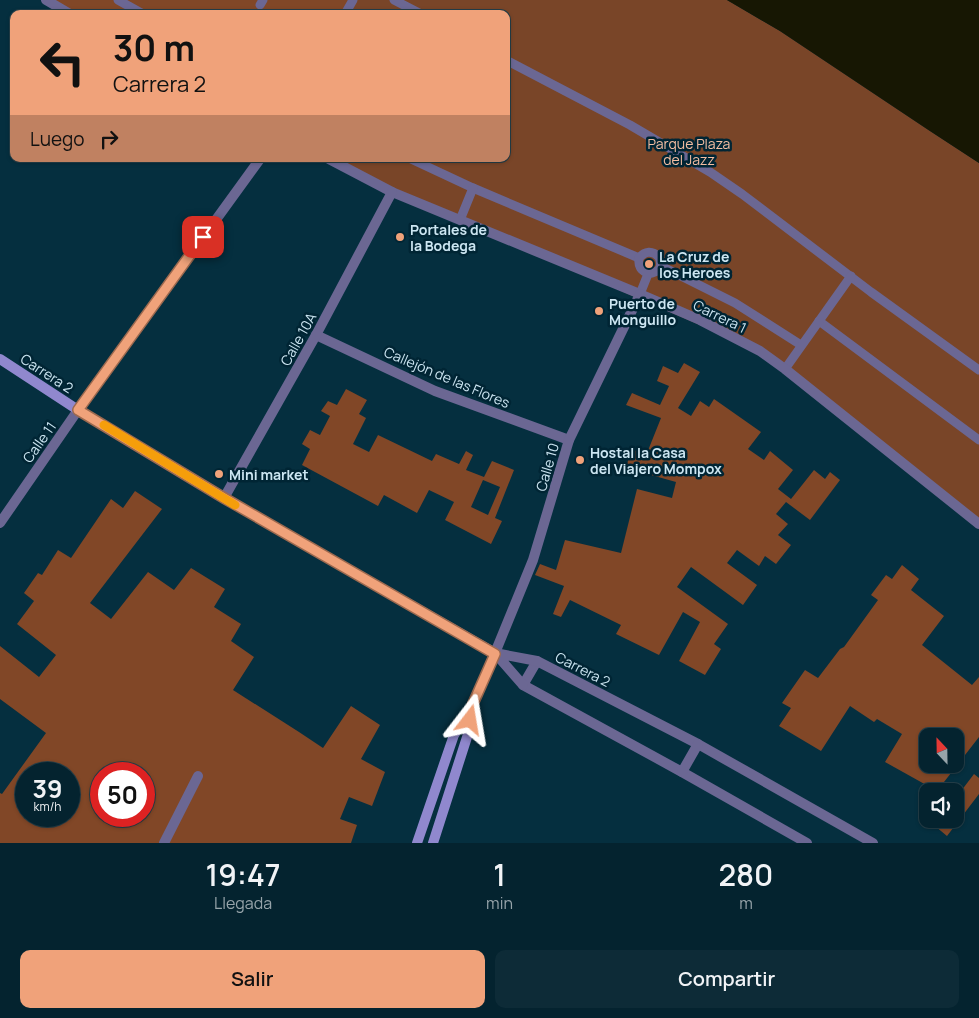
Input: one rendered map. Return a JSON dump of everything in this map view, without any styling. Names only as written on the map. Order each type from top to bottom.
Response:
[{"type":"main road","name":"Carrera 2","points":[[0,359],[78,410],[224,498],[495,654]]},
{"type":"main road","points":[[417,843],[454,735],[472,706],[495,654]]},
{"type":"main road","points":[[433,843],[468,734],[472,706]]},
{"type":"street","points":[[46,0],[63,10]]},
{"type":"street","name":"Calle 11","points":[[0,523],[78,410],[258,162]]},
{"type":"street","name":"Carrera 1","points":[[335,162],[392,192],[640,294],[700,320],[760,351],[979,524]]},
{"type":"street","name":"Calle 10A","points":[[224,498],[316,335],[392,192]]},
{"type":"street","name":"Calle 10","points":[[495,654],[533,560],[569,440],[640,294]]},
{"type":"street","name":"Callejón de las Flores","points":[[316,335],[435,391],[569,440]]},
{"type":"street","points":[[495,654],[537,661]]},
{"type":"street","points":[[495,654],[523,685],[807,843]]},
{"type":"street","name":"Carrera 2","points":[[523,685],[537,661],[698,744],[873,843]]},
{"type":"street","points":[[682,772],[698,744]]},
{"type":"street","points":[[164,843],[198,776]]},
{"type":"lane","points":[[118,0],[136,10]]},
{"type":"lane","points":[[394,0],[413,10]]},
{"type":"lane","points":[[510,62],[630,125],[710,172],[797,234],[979,370]]},
{"type":"lane","points":[[418,162],[473,188],[639,258]]},
{"type":"lane","points":[[460,220],[473,188]]},
{"type":"lane","points":[[652,252],[659,257],[661,266],[655,273],[648,274],[640,268],[639,258],[643,254],[652,252]]},
{"type":"lane","points":[[661,266],[734,303],[801,345]]},
{"type":"lane","points":[[640,294],[648,274]]},
{"type":"lane","points":[[785,369],[851,276]]},
{"type":"lane","points":[[819,321],[979,440]]},
{"type":"green space","name":"Parque Plaza del Jazz","points":[[353,0],[727,0],[780,31],[979,163],[979,525],[760,351],[392,192],[335,162],[510,162],[510,10],[347,10]]},
{"type":"shaded area","points":[[46,0],[353,0],[347,10],[63,10]]},
{"type":"shaded area","points":[[727,0],[979,0],[979,163],[780,31]]},
{"type":"shaded area","points":[[684,363],[700,372],[678,408],[691,416],[700,401],[709,407],[714,399],[761,432],[748,449],[764,460],[770,451],[793,470],[778,489],[791,499],[814,470],[825,479],[830,472],[840,480],[810,520],[786,502],[776,514],[788,524],[778,535],[791,545],[776,564],[765,556],[759,566],[737,550],[727,563],[757,585],[743,605],[691,567],[677,587],[728,624],[714,644],[721,649],[705,675],[679,661],[700,622],[683,612],[659,655],[616,634],[621,625],[570,600],[561,617],[553,614],[564,586],[535,575],[540,564],[556,570],[565,540],[621,553],[637,489],[672,498],[676,482],[626,468],[631,450],[647,453],[661,418],[626,405],[632,393],[660,405],[669,386],[657,381],[663,366],[678,373]]},
{"type":"shaded area","points":[[346,389],[367,400],[359,414],[366,418],[353,444],[369,452],[378,435],[432,461],[436,454],[459,464],[466,451],[473,455],[466,470],[484,477],[492,461],[514,470],[495,518],[502,521],[491,544],[445,520],[454,502],[429,490],[417,513],[384,495],[378,506],[302,465],[310,449],[302,444],[310,430],[320,435],[330,416],[321,411],[328,401],[337,405]],"holes":[[[483,480],[500,487],[488,515],[471,507]]]},
{"type":"shaded area","points":[[135,491],[162,509],[90,603],[111,619],[148,572],[174,590],[191,568],[225,589],[214,607],[241,624],[231,641],[254,657],[233,690],[323,748],[351,706],[380,725],[361,759],[385,772],[372,806],[349,797],[340,819],[357,825],[351,843],[0,843],[0,793],[2,794],[15,776],[15,827],[80,827],[80,762],[25,762],[46,733],[0,699],[0,646],[39,677],[56,655],[17,624],[34,601],[24,593],[38,573],[42,575],[58,550],[71,558],[111,499],[123,508]]},
{"type":"shaded area","points":[[902,565],[919,579],[911,590],[944,616],[922,645],[972,685],[979,677],[979,737],[964,756],[964,728],[919,728],[919,773],[951,773],[943,783],[923,783],[885,762],[902,734],[877,719],[874,722],[850,706],[821,751],[779,726],[791,708],[782,703],[805,670],[818,678],[840,649],[844,647],[878,600],[871,595],[886,575],[892,579]]},
{"type":"shaded area","points":[[974,774],[979,778],[979,794],[964,814],[964,787]]},
{"type":"shaded area","points":[[937,828],[953,828],[947,836]]},
{"type":"slow traffic","points":[[104,425],[235,505]]},
{"type":"place","name":"Portales de la Bodega","points":[[400,237]]},
{"type":"place","name":"La Cruz de los Heroes","points":[[649,264]]},
{"type":"place","name":"Puerto de Monguillo","points":[[599,311]]},
{"type":"place","name":"Hostal la Casa del Viajero Mompox","points":[[580,460]]},
{"type":"place","name":"Mini market","points":[[219,474]]},
{"type":"route","points":[[203,237],[78,410],[224,498],[495,654],[472,706],[470,720]]}]
